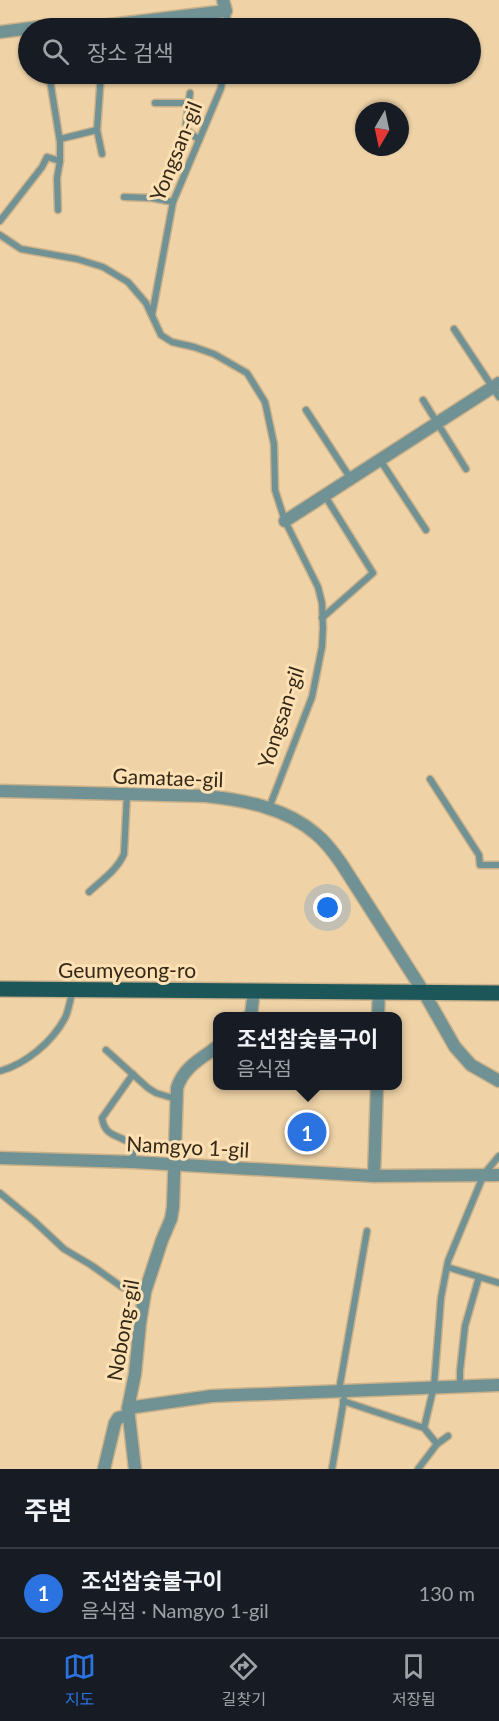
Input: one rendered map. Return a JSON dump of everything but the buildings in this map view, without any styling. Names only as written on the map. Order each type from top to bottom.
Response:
[{"type":"main road","name":"Geumyeong-ro","points":[[0,989],[499,993]]},
{"type":"street","points":[[156,18],[222,4]]},
{"type":"street","points":[[0,32],[18,30]]},
{"type":"street","points":[[285,521],[437,423],[497,389]]},
{"type":"street","name":"Gamatae-gil","points":[[0,791],[206,796],[233,799],[269,808],[307,827],[328,845],[342,863],[423,991]]},
{"type":"street","points":[[252,1012],[255,991]]},
{"type":"street","points":[[423,991],[462,1057],[471,1065],[499,1081]]},
{"type":"street","points":[[378,1012],[379,992]]},
{"type":"street","points":[[175,1165],[177,1088],[183,1074],[191,1065],[213,1050]]},
{"type":"street","points":[[374,1176],[377,1090]]},
{"type":"street","name":"Namgyo 1-gil","points":[[0,1158],[133,1162],[374,1176],[499,1174]]},
{"type":"street","name":"Nobong-gil","points":[[135,1469],[128,1411],[145,1292],[171,1219],[175,1165]]},
{"type":"street","points":[[104,1469],[115,1423],[128,1411],[212,1396],[343,1394],[434,1386],[499,1385]]},
{"type":"lane","points":[[51,84],[60,139],[57,178],[58,210]]},
{"type":"lane","points":[[101,84],[97,130],[102,154]]},
{"type":"lane","name":"Yongsan-gil","points":[[152,315],[173,202],[222,84]]},
{"type":"lane","points":[[190,93],[187,130],[199,140]]},
{"type":"lane","points":[[155,103],[190,103]]},
{"type":"lane","points":[[60,139],[97,130]]},
{"type":"lane","points":[[0,221],[42,167],[47,157],[60,161]]},
{"type":"lane","points":[[124,197],[173,202]]},
{"type":"lane","name":"Yongsan-gil","points":[[0,235],[21,249],[77,259],[103,267],[128,282],[146,303],[161,335],[172,342],[194,346],[214,354],[247,373],[265,402],[274,444],[275,490],[285,521],[318,587],[322,603],[323,640],[312,696],[269,808]]},
{"type":"lane","points":[[454,328],[497,389]]},
{"type":"lane","points":[[423,400],[466,469]]},
{"type":"lane","points":[[306,410],[351,478]]},
{"type":"lane","points":[[380,460],[426,530]]},
{"type":"lane","points":[[322,618],[373,573],[325,495]]},
{"type":"lane","points":[[430,779],[480,855],[480,865],[499,865]]},
{"type":"lane","points":[[89,892],[116,866],[124,854],[127,794]]},
{"type":"lane","points":[[0,1071],[22,1061],[46,1042],[65,1017],[73,990]]},
{"type":"lane","points":[[106,1050],[156,1093],[176,1099]]},
{"type":"lane","points":[[133,1074],[102,1118],[104,1128],[108,1132],[132,1144],[133,1162]]},
{"type":"lane","points":[[424,1428],[434,1386],[441,1299],[447,1267],[484,1174],[499,1156]]},
{"type":"lane","points":[[0,1193],[64,1249],[122,1287],[145,1292]]},
{"type":"lane","points":[[332,1469],[367,1231]]},
{"type":"lane","points":[[447,1267],[499,1283]]},
{"type":"lane","points":[[460,1386],[460,1361],[465,1326],[479,1277]]},
{"type":"lane","points":[[343,1394],[424,1428],[437,1443]]},
{"type":"lane","points":[[418,1469],[437,1443],[448,1436]]},
{"type":"place","name":"조선참숯불구이","points":[[307,1132]]}]
